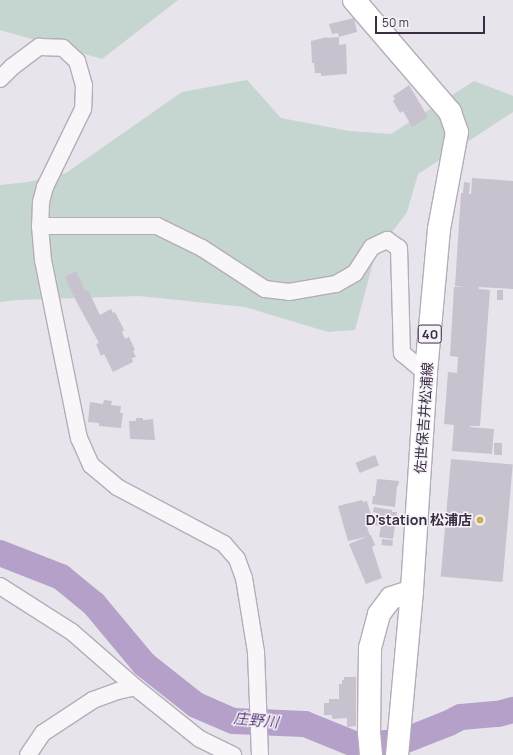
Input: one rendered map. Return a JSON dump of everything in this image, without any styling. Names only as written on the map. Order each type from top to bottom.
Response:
[{"type":"main road","name":"佐世保吉井松浦線","points":[[354,0],[450,112],[457,132],[439,229],[426,373],[412,591],[397,755]]},
{"type":"main road","points":[[370,747],[370,648],[379,614],[391,598],[412,591]]},
{"type":"street","points":[[0,79],[12,66],[39,47],[63,48],[77,61],[84,85],[83,109],[45,187],[41,202],[40,226],[42,260],[79,438],[91,464],[116,487],[224,544],[236,559],[244,578],[256,652],[260,755]]},
{"type":"street","points":[[40,226],[157,226],[202,248],[265,289],[289,292],[336,284],[355,274],[372,247],[387,240],[398,248],[402,353],[426,373]]},
{"type":"street","points":[[0,586],[72,632],[135,687],[200,739],[233,755]]},
{"type":"street","points":[[28,755],[43,733],[94,700],[118,691],[135,687]]},
{"type":"shaded area","points":[[0,0],[178,0],[102,59],[0,30]]},
{"type":"shaded area","points":[[247,80],[281,118],[349,131],[391,134],[474,81],[513,96],[513,112],[418,174],[407,212],[375,255],[355,330],[328,332],[245,307],[139,296],[16,300],[0,302],[0,185],[28,182],[66,173],[182,92]]},
{"type":"building","points":[[354,18],[357,32],[339,37],[338,33],[332,34],[329,24]]},
{"type":"building","points":[[327,37],[339,37],[339,45],[346,44],[347,74],[321,76],[321,73],[315,73],[314,63],[312,63],[311,41]]},
{"type":"building","points":[[409,85],[428,117],[412,127],[403,111],[400,113],[393,101],[395,99],[393,96]]},
{"type":"building","points":[[472,178],[513,181],[513,289],[479,287],[479,289],[490,290],[480,426],[470,427],[494,429],[492,454],[452,451],[454,425],[444,424],[448,372],[457,373],[458,357],[450,356],[454,287],[464,286],[455,286],[461,193],[463,193],[464,182],[470,183],[469,194],[471,194]]},
{"type":"building","points":[[76,271],[85,291],[88,290],[100,315],[111,309],[113,313],[115,312],[124,330],[122,332],[125,339],[129,337],[135,350],[133,351],[136,357],[132,358],[133,362],[113,372],[104,354],[101,356],[96,344],[99,343],[74,297],[79,294],[74,296],[65,277]]},
{"type":"building","points":[[497,290],[503,290],[503,300],[497,300]]},
{"type":"building","points":[[104,400],[112,401],[111,405],[121,406],[120,413],[123,413],[121,428],[99,426],[99,423],[88,422],[90,402],[103,404]]},
{"type":"building","points":[[136,418],[143,418],[143,420],[153,419],[155,440],[130,439],[129,421],[136,421]]},
{"type":"building","points":[[494,443],[502,443],[502,455],[494,455]]},
{"type":"building","points":[[375,455],[379,465],[360,473],[356,463]]},
{"type":"building","name":"D'station 松浦店","points":[[451,459],[513,464],[502,582],[441,577]]},
{"type":"building","points":[[377,479],[399,481],[397,486],[395,507],[372,504],[373,496],[375,496]]},
{"type":"building","points":[[362,500],[363,502],[367,501],[372,518],[368,519],[370,526],[367,527],[370,536],[348,541],[338,506]]},
{"type":"building","points":[[374,507],[397,512],[393,539],[379,537],[381,526],[375,525],[377,513],[373,512]]},
{"type":"building","points":[[371,535],[375,545],[372,547],[382,578],[366,584],[349,544]]},
{"type":"building","points":[[382,539],[393,540],[392,546],[381,545]]},
{"type":"building","points":[[344,677],[356,677],[356,726],[347,727],[347,718],[332,719],[332,715],[324,715],[324,703],[329,703],[329,699],[339,699],[339,684],[342,684]]},
{"type":"waterway","name":"庄野川","points":[[0,553],[61,577],[94,604],[144,664],[196,705],[233,721],[305,724],[357,745],[401,742],[461,717],[498,714],[513,710]]},
{"type":"place","name":"D'station 松浦店","points":[[480,520]]}]
